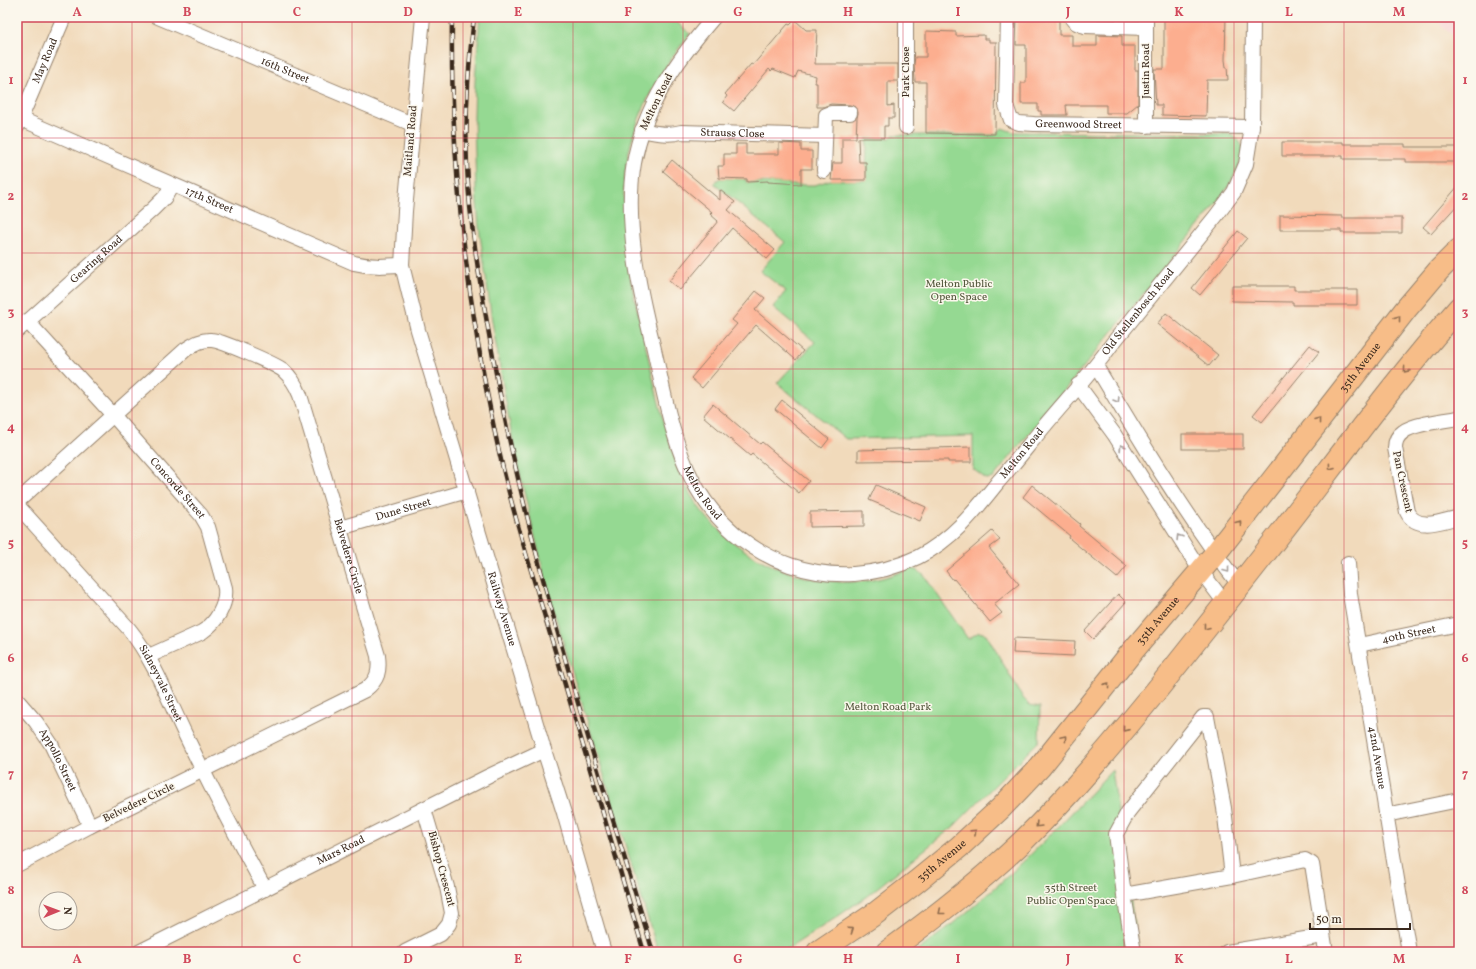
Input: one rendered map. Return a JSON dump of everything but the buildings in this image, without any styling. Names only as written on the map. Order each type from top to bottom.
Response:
[{"type":"main road","name":"35th Avenue","points":[[818,952],[876,913],[959,847],[1001,808],[1040,766],[1200,570],[1215,554],[1406,309],[1439,270],[1459,250]]},
{"type":"main road","points":[[887,952],[986,875],[1038,825],[1080,781],[1117,738],[1240,586],[1380,403],[1459,308]]},
{"type":"street","name":"May Road","points":[[19,123],[64,17]]},
{"type":"street","name":"16th Street","points":[[158,17],[188,23],[412,124]]},
{"type":"street","name":"Maitland Road","points":[[402,265],[402,242],[423,17]]},
{"type":"street","name":"Melton Road","points":[[714,17],[666,79],[653,105],[642,130],[634,161],[630,197],[638,277],[669,415],[687,468],[699,492],[715,515],[725,525],[746,544],[775,559],[796,567],[827,573],[843,574],[876,571],[892,567],[919,556],[946,539],[958,529],[982,503],[1078,385],[1096,366]]},
{"type":"street","name":"Park Close","points":[[906,17],[906,127]]},
{"type":"street","name":"Greenwood Street","points":[[1008,17],[1006,105],[1010,120],[1019,123],[1034,124],[1252,127]]},
{"type":"street","points":[[1071,17],[1078,24],[1085,26],[1146,22]]},
{"type":"street","name":"Old Stellenbosch Road","points":[[1240,586],[1215,554],[1131,424],[1096,366],[1234,192],[1246,164],[1252,127],[1253,17]]},
{"type":"street","name":"Justin Road","points":[[1146,22],[1146,126]]},
{"type":"street","points":[[824,171],[826,115],[829,113],[850,113]]},
{"type":"street","name":"17th Street","points":[[19,123],[172,185],[354,262],[370,266],[402,265]]},
{"type":"street","name":"Strauss Close","points":[[642,130],[652,133],[675,134],[680,132],[825,136]]},
{"type":"street","name":"Gearing Road","points":[[22,326],[153,209],[165,197],[172,185]]},
{"type":"street","name":"Railway Avenue","points":[[402,265],[418,330],[564,813],[604,952]]},
{"type":"street","name":"Concorde Street","points":[[22,326],[113,415],[204,520],[213,543],[226,596],[218,616],[208,628],[195,636],[149,656]]},
{"type":"street","name":"Belvedere Circle","points":[[17,502],[185,350],[203,340],[222,342],[281,368],[293,380],[300,395],[378,656],[379,672],[372,685],[365,690],[90,826],[17,865]]},
{"type":"street","points":[[1078,385],[1114,434],[1200,570],[1225,604]]},
{"type":"street","name":"Pan Crescent","points":[[1459,418],[1408,429],[1397,438],[1395,448],[1409,518],[1422,524],[1459,517]]},
{"type":"street","name":"Dune Street","points":[[340,528],[467,492]]},
{"type":"street","name":"Sidneyvale Street","points":[[17,505],[130,629],[149,656],[164,692],[203,771],[265,889]]},
{"type":"street","name":"42nd Avenue","points":[[1348,563],[1350,594],[1409,952]]},
{"type":"street","name":"40th Street","points":[[1359,645],[1459,624]]},
{"type":"street","name":"Appollo Street","points":[[17,700],[36,722],[51,744],[90,826]]},
{"type":"street","points":[[1134,952],[1124,895],[1116,834],[1128,812],[1203,717],[1207,717],[1222,793],[1232,876]]},
{"type":"street","name":"Mars Road","points":[[139,952],[544,750]]},
{"type":"street","points":[[1386,815],[1459,800]]},
{"type":"street","name":"Bishop Crescent","points":[[405,952],[441,934],[450,924],[452,912],[447,887],[424,809]]},
{"type":"street","points":[[1124,895],[1232,876],[1305,860],[1312,864],[1326,952]]},
{"type":"street","points":[[1227,952],[1323,936]]},
{"type":"shaded area","points":[[1438,17],[1459,17],[1459,40],[1441,26]]},
{"type":"green space","name":"Melton Road Park","points":[[480,17],[671,17],[690,34],[657,82],[640,116],[629,153],[625,173],[624,191],[627,260],[633,292],[664,424],[677,464],[689,492],[702,512],[718,530],[737,545],[780,569],[803,577],[827,581],[851,582],[882,578],[912,568],[923,574],[968,639],[979,632],[986,634],[1023,698],[1030,705],[1040,707],[1039,741],[954,826],[867,896],[783,952],[658,952],[551,602],[512,437],[492,321],[479,227],[476,190],[474,117]]},
{"type":"green space","name":"Melton Public Open Space","points":[[1002,128],[1013,132],[1228,134],[1237,139],[1241,144],[1243,154],[1230,184],[1218,202],[993,478],[986,479],[973,469],[973,436],[846,439],[777,383],[815,342],[773,307],[786,291],[760,271],[785,242],[714,183],[720,178],[746,179],[746,182],[789,183],[789,185],[815,185],[830,180],[866,180],[867,138],[890,138],[893,135],[995,135]]},
{"type":"green space","name":"35th Street Public Open Space","points":[[1112,770],[1138,952],[916,952],[966,913],[999,884],[1065,820]]},
{"type":"railway","points":[[452,17],[454,122],[462,226],[476,330],[495,433],[508,490],[524,547],[644,952]]},
{"type":"railway","points":[[474,17],[470,54],[466,129],[467,166],[474,238],[493,357],[508,432],[544,582],[564,656],[653,952]]}]
